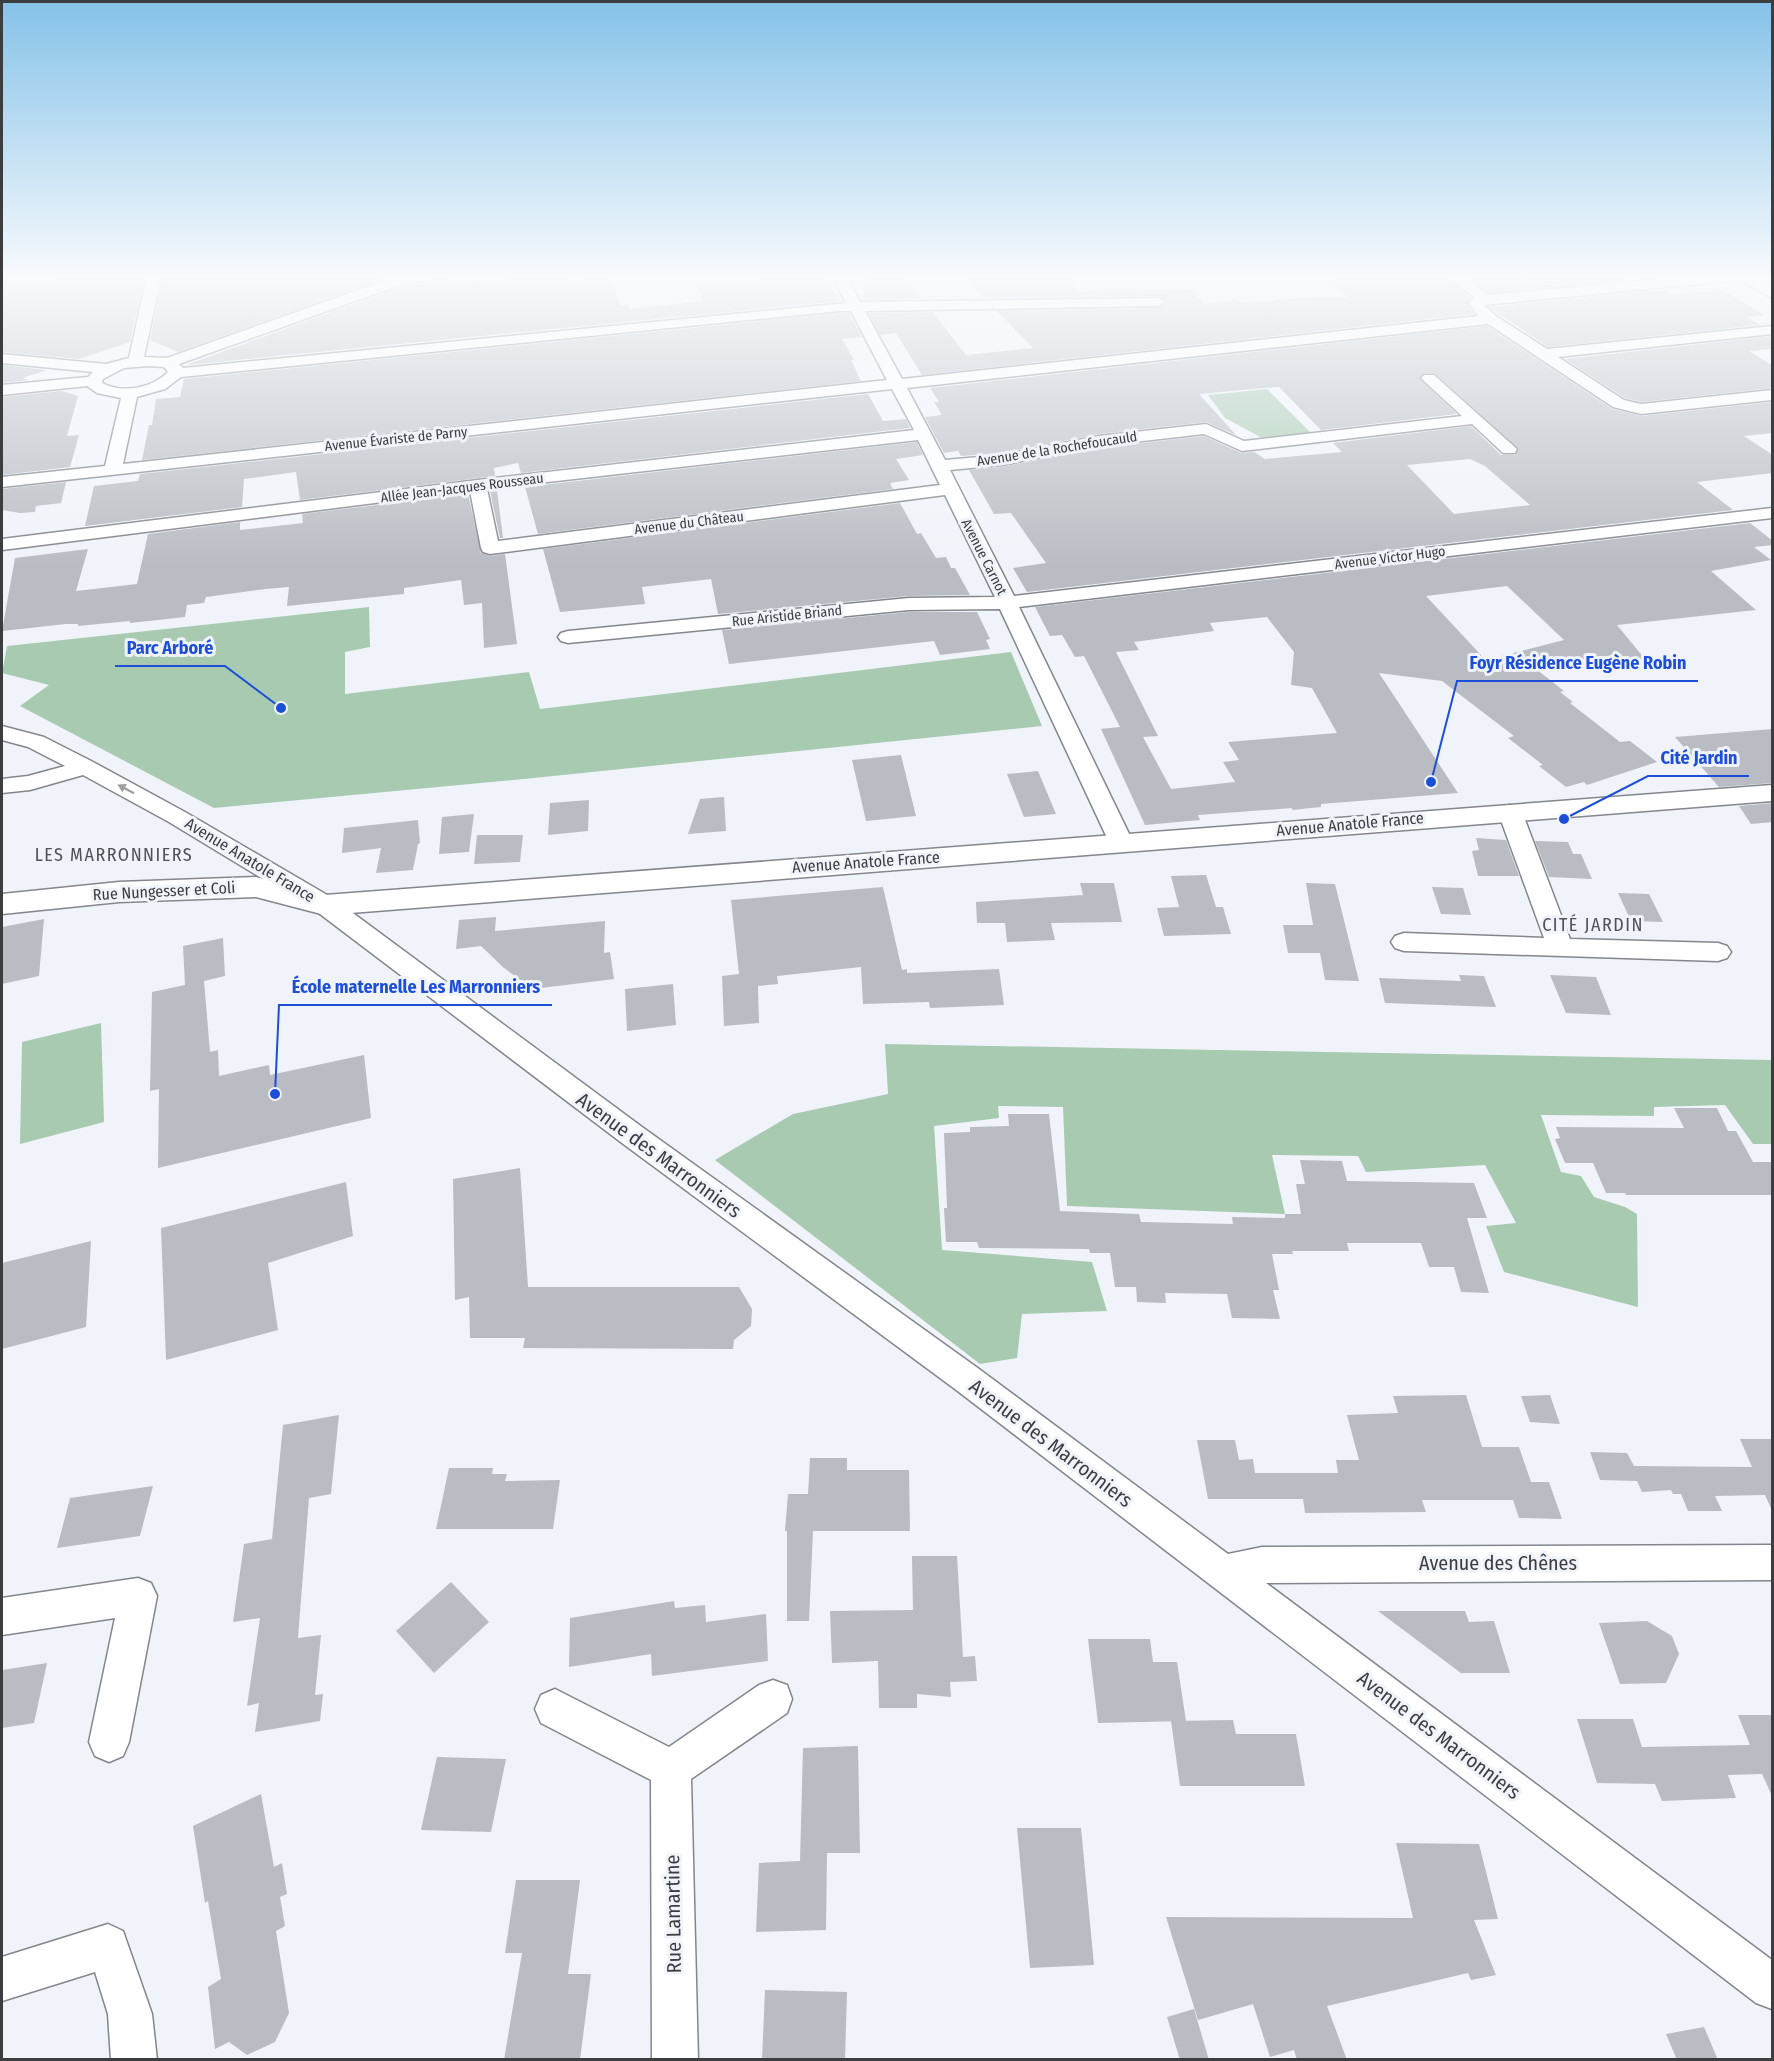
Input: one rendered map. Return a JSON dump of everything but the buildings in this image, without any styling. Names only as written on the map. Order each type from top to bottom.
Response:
[{"type":"street","points":[[2,390],[94,381],[104,372]]},
{"type":"street","points":[[94,381],[94,385],[107,392],[130,392],[166,383],[170,372]]},
{"type":"street","name":"Avenue Carnot","points":[[891,372],[924,434],[1007,603],[1121,842]]},
{"type":"street","name":"Avenue Évariste de Parny","points":[[2,482],[1003,372]]},
{"type":"street","points":[[1572,372],[1619,404],[1641,410],[1773,395]]},
{"type":"street","points":[[1429,378],[1509,449]]},
{"type":"street","points":[[113,470],[130,392]]},
{"type":"street","name":"Avenue de la Rochefoucauld","points":[[938,466],[1002,460],[1099,441],[1176,432],[1214,448],[1475,419]]},
{"type":"street","name":"Allée Jean-Jacques Rousseau","points":[[2,545],[478,485],[924,434]]},
{"type":"street","name":"Avenue du Château","points":[[478,485],[490,548],[950,489]]},
{"type":"street","name":"Avenue Victor Hugo","points":[[1007,603],[1773,513]]},
{"type":"street","name":"Rue Aristide Briand","points":[[568,637],[909,604],[1007,603]]},
{"type":"street","name":"Avenue Anatole France","points":[[2,733],[36,742],[85,767],[177,817],[325,905],[1773,793]]},
{"type":"street","points":[[2,786],[30,783],[85,767]]},
{"type":"street","points":[[1510,812],[1560,947]]},
{"type":"street","name":"Rue Nungesser et Coli","points":[[2,904],[119,892],[256,886],[325,905]]},
{"type":"street","name":"Avenue des Marronniers","points":[[325,905],[632,1135],[967,1379],[1773,1987]]},
{"type":"street","points":[[1404,942],[1718,952]]},
{"type":"street","name":"Avenue des Chênes","points":[[1224,1573],[1262,1565],[1773,1562]]},
{"type":"street","points":[[2,1616],[138,1596],[109,1742]]},
{"type":"street","points":[[555,1709],[671,1769],[773,1699]]},
{"type":"street","name":"Rue Lamartine","points":[[671,1769],[675,2060]]},
{"type":"street","points":[[2,1980],[108,1946],[130,2014],[134,2060]]},
{"type":"green space","points":[[1267,389],[1312,434],[1264,439],[1225,418],[1208,395]]},
{"type":"green space","points":[[369,607],[370,647],[345,652],[345,694],[529,672],[540,709],[1011,652],[1042,726],[214,808],[20,706],[49,685],[2,673],[7,646]]},
{"type":"green space","points":[[101,1023],[104,1122],[20,1144],[22,1042]]},
{"type":"green space","points":[[885,1044],[1772,1060],[1772,1144],[1753,1144],[1725,1105],[1654,1107],[1654,1116],[1541,1115],[1561,1172],[1581,1176],[1594,1197],[1625,1207],[1637,1214],[1638,1307],[1504,1272],[1486,1226],[1516,1223],[1485,1165],[1366,1172],[1358,1156],[1272,1155],[1285,1214],[1067,1206],[1063,1107],[998,1106],[999,1118],[934,1126],[942,1250],[1092,1262],[1107,1311],[1022,1314],[1017,1358],[980,1364],[715,1160],[793,1114],[888,1094]]},
{"type":"place","name":"Parc Arboré","points":[[281,708]]},
{"type":"place","name":"Foyr Résidence Eugène Robin","points":[[1431,782]]},
{"type":"place","name":"Cité Jardin","points":[[1564,819]]},
{"type":"place","name":"École maternelle Les Marronniers","points":[[275,1094]]},
{"type":"district","name":"LES MARRONNIERS","points":[[114,855]]},
{"type":"district","name":"CITÉ JARDIN","points":[[1593,925]]}]
